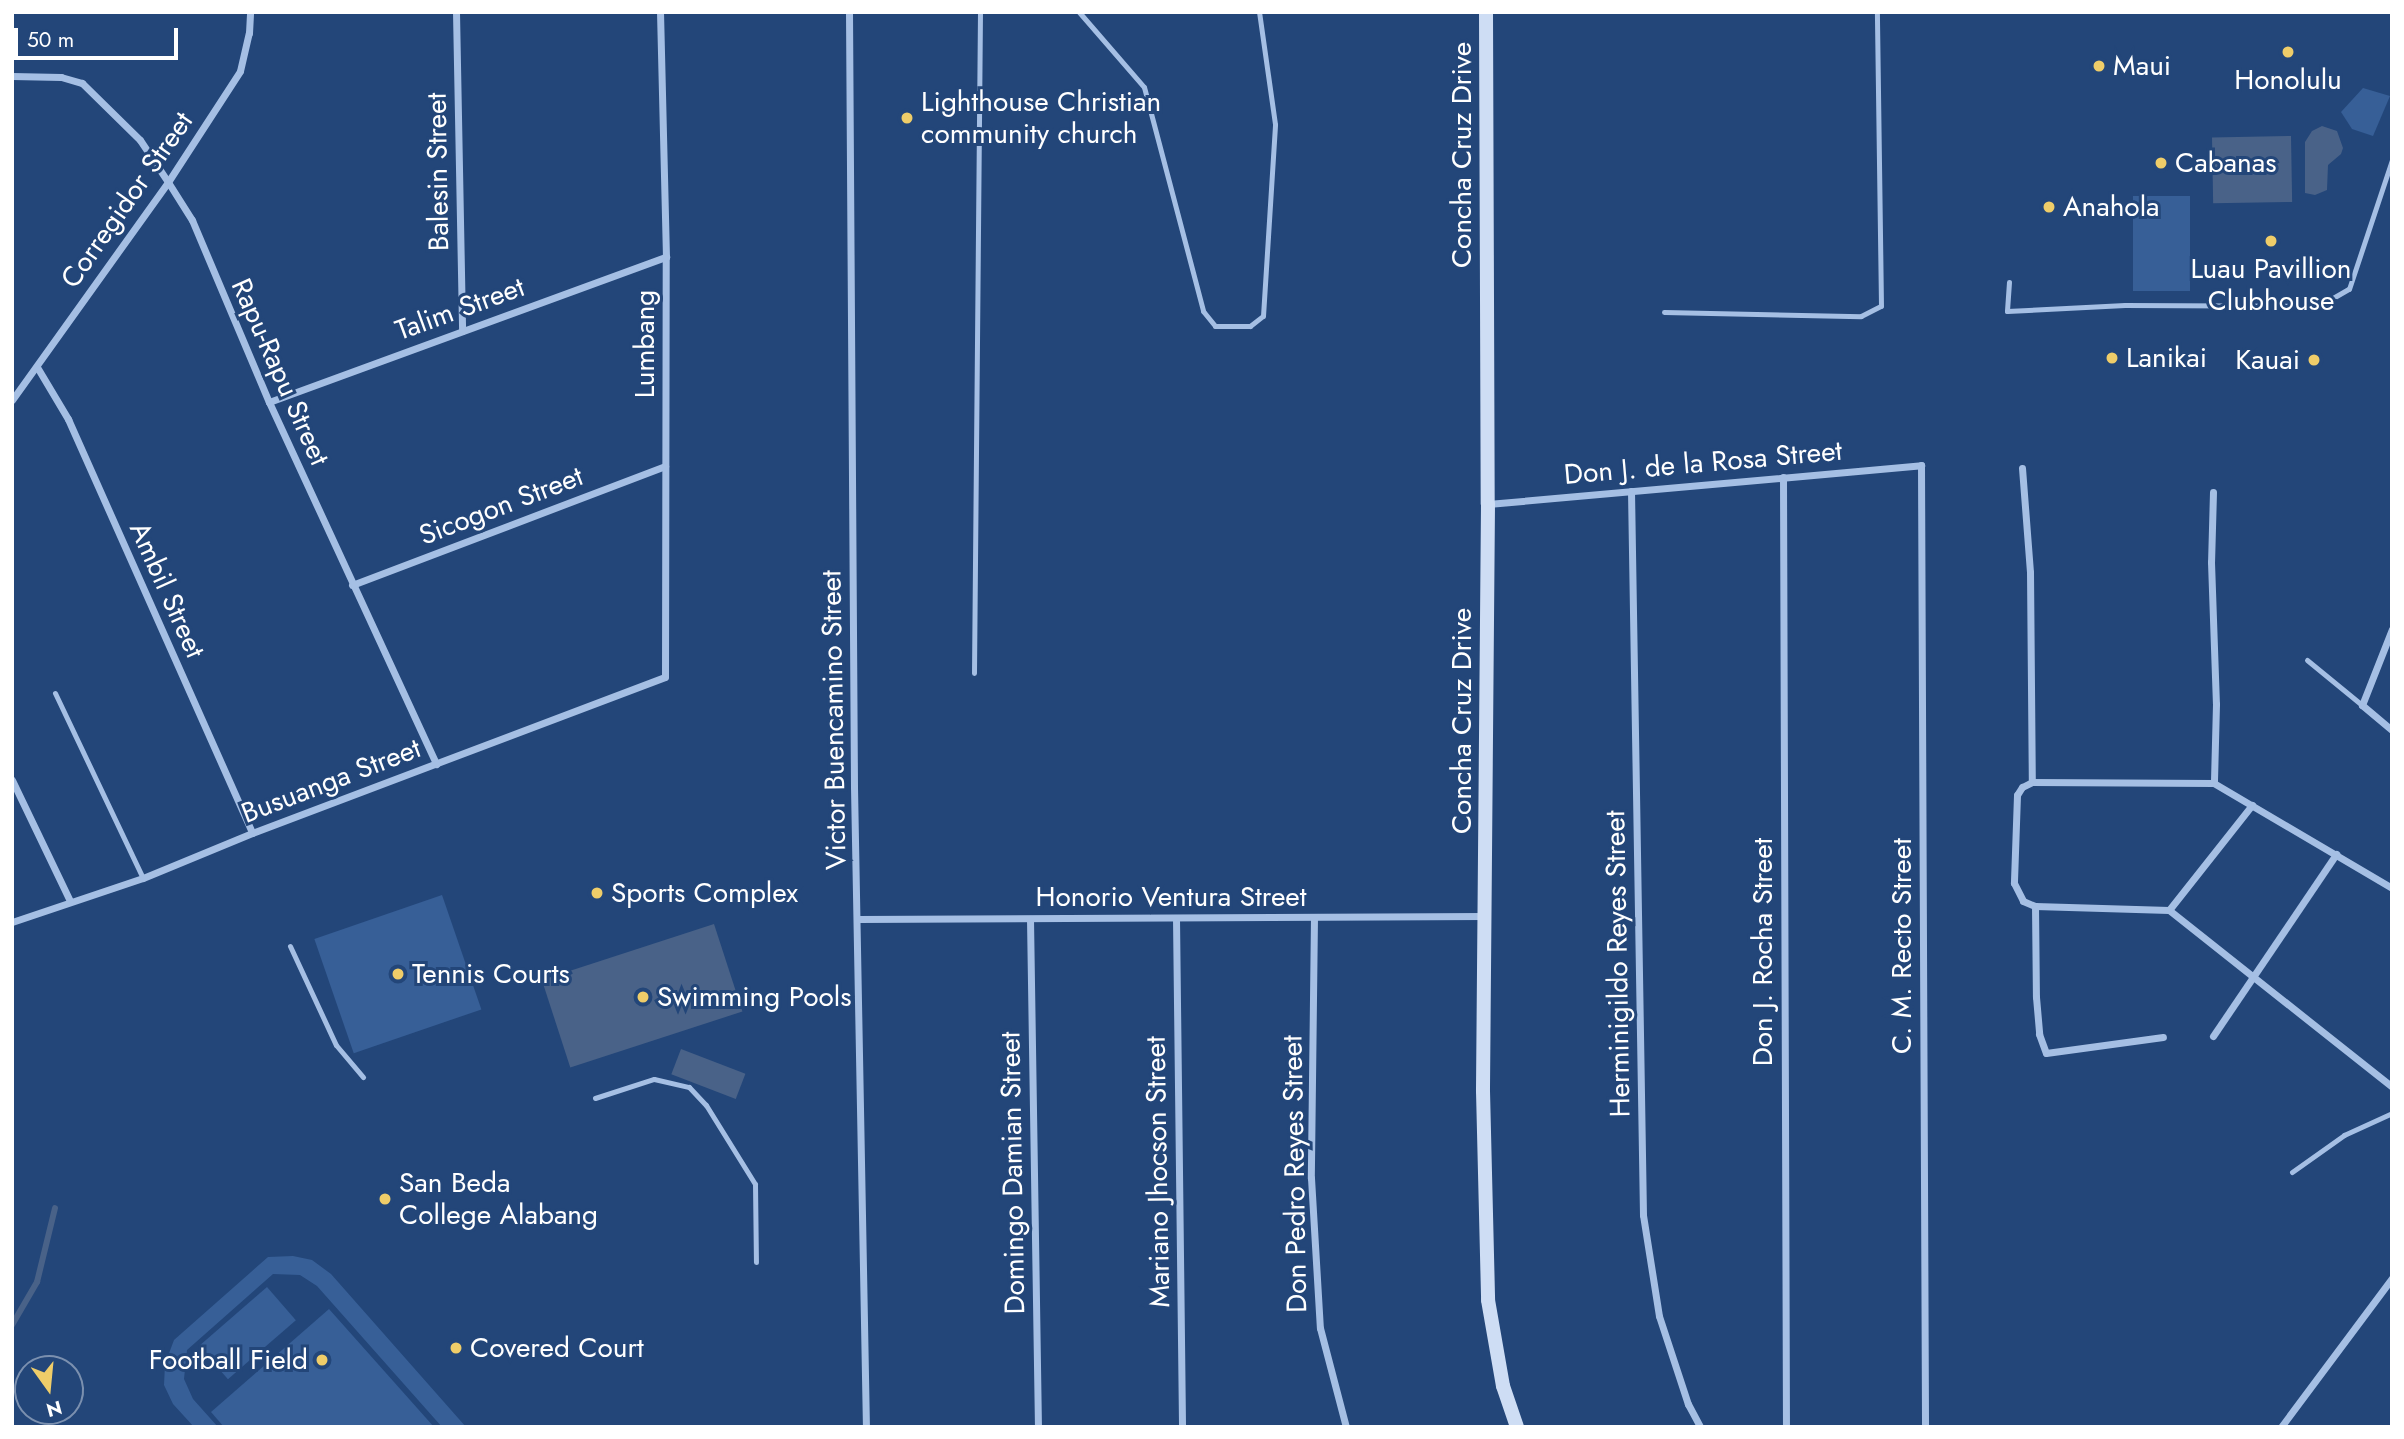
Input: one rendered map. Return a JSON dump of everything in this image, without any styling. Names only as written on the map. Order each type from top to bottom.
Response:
[{"type":"street","name":"Corregidor Street","points":[[12,400],[168,182],[240,71],[249,33],[250,12]]},
{"type":"street","name":"Balesin Street","points":[[456,12],[462,331]]},
{"type":"street","name":"Lumbang","points":[[660,12],[666,257],[665,677]]},
{"type":"street","name":"Victor Buencamino Street","points":[[849,12],[854,772],[866,1427]]},
{"type":"street","name":"Concha Cruz Drive","points":[[1486,12],[1488,504],[1483,1091],[1488,1300],[1503,1386],[1517,1427]]},
{"type":"street","name":"Rapu-Rapu Street","points":[[12,76],[61,77],[82,83],[140,140],[192,220],[269,402],[436,764]]},
{"type":"street","name":"Talim Street","points":[[269,402],[666,257]]},
{"type":"street","name":"Ambil Street","points":[[37,367],[68,419],[252,833]]},
{"type":"street","name":"Don J. de la Rosa Street","points":[[1488,504],[1921,465]]},
{"type":"street","name":"C. M. Recto Street","points":[[1921,465],[1925,1427]]},
{"type":"street","name":"Sicogon Street","points":[[352,586],[665,466]]},
{"type":"street","points":[[2022,468],[2030,572],[2032,782]]},
{"type":"street","name":"Don J. Rocha Street","points":[[1783,477],[1786,1427]]},
{"type":"street","name":"Herminigildo Reyes Street","points":[[1631,491],[1643,1215],[1659,1316],[1688,1404],[1700,1427]]},
{"type":"street","points":[[2213,492],[2211,562],[2215,663],[2214,783]]},
{"type":"street","points":[[2392,629],[2362,705],[2392,730]]},
{"type":"street","name":"Busuanga Street","points":[[12,922],[143,878],[252,833],[665,677]]},
{"type":"street","points":[[12,780],[70,901]]},
{"type":"street","points":[[2392,888],[2214,783],[2032,782],[2022,787],[2015,806],[2014,883],[2023,901],[2035,906],[2169,909],[2392,1087]]},
{"type":"street","points":[[2169,909],[2252,805]]},
{"type":"street","points":[[2213,1036],[2336,854]]},
{"type":"street","points":[[2035,906],[2036,997],[2042,1048],[2046,1053],[2163,1037]]},
{"type":"street","name":"Honorio Ventura Street","points":[[858,919],[1485,916]]},
{"type":"street","name":"Don Pedro Reyes Street","points":[[1314,917],[1311,1178],[1320,1328],[1346,1427]]},
{"type":"street","name":"Mariano Jhocson Street","points":[[1176,918],[1182,1427]]},
{"type":"street","name":"Domingo Damian Street","points":[[1031,919],[1038,1427]]},
{"type":"street","points":[[2280,1427],[2392,1278]]},
{"type":"lane","points":[[974,673],[980,12]]},
{"type":"lane","points":[[1079,12],[1144,88],[1203,311],[1216,326],[1250,326],[1263,316],[1275,124],[1259,12]]},
{"type":"lane","points":[[1664,312],[1861,316],[1881,306],[1877,12]]},
{"type":"lane","points":[[2009,282],[2007,311],[2125,305],[2319,306],[2348,289],[2392,160]]},
{"type":"lane","points":[[2307,660],[2362,705]]},
{"type":"lane","points":[[55,692],[143,878]]},
{"type":"lane","points":[[290,946],[336,1045],[363,1077]]},
{"type":"lane","points":[[595,1098],[654,1079],[689,1087],[706,1105],[755,1184],[755,1262]]},
{"type":"lane","points":[[2292,1172],[2344,1135],[2392,1113]]},
{"type":"shaded area","points":[[2363,88],[2390,96],[2373,136],[2352,129],[2341,112]]},
{"type":"shaded area","points":[[2322,126],[2337,131],[2343,148],[2341,154],[2328,165],[2327,190],[2315,195],[2305,193],[2305,142],[2312,131]]},
{"type":"shaded area","points":[[2291,136],[2292,202],[2213,203],[2212,137]]},
{"type":"shaded area","points":[[2133,196],[2190,196],[2190,291],[2133,291]]},
{"type":"shaded area","name":"Tennis Courts","points":[[442,895],[481,1009],[354,1053],[314,939]]},
{"type":"shaded area","name":"Swimming Pools","points":[[714,924],[742,1011],[570,1067],[542,980]]},
{"type":"shaded area","points":[[681,1049],[745,1074],[736,1099],[671,1074]]},
{"type":"shaded area","points":[[293,1256],[312,1260],[331,1274],[466,1427],[442,1427],[317,1286],[300,1275],[273,1274],[187,1350],[184,1379],[193,1399],[218,1427],[194,1427],[173,1404],[164,1385],[165,1364],[174,1340],[268,1257]]},
{"type":"shaded area","points":[[267,1287],[296,1320],[228,1379],[199,1346]]},
{"type":"shaded area","name":"Football Field","points":[[329,1309],[434,1427],[224,1427],[211,1412]]},
{"type":"waterway","points":[[12,1325],[37,1282],[55,1208]]},
{"type":"place","name":"Honolulu","points":[[2288,52]]},
{"type":"place","name":"Maui","points":[[2099,66]]},
{"type":"place","name":"Lighthouse Christian community church","points":[[907,118]]},
{"type":"place","name":"Cabanas","points":[[2161,163]]},
{"type":"place","name":"Anahola","points":[[2049,207]]},
{"type":"place","name":"Luau Pavillion Clubhouse","points":[[2271,241]]},
{"type":"place","name":"Lanikai","points":[[2112,358]]},
{"type":"place","name":"Kauai","points":[[2314,360]]},
{"type":"place","name":"Sports Complex","points":[[597,893]]},
{"type":"place","name":"Tennis Courts","points":[[398,974]]},
{"type":"place","name":"Swimming Pools","points":[[643,997]]},
{"type":"place","name":"San Beda College Alabang","points":[[385,1199]]},
{"type":"place","name":"Covered Court","points":[[456,1348]]},
{"type":"place","name":"Football Field","points":[[322,1360]]}]
